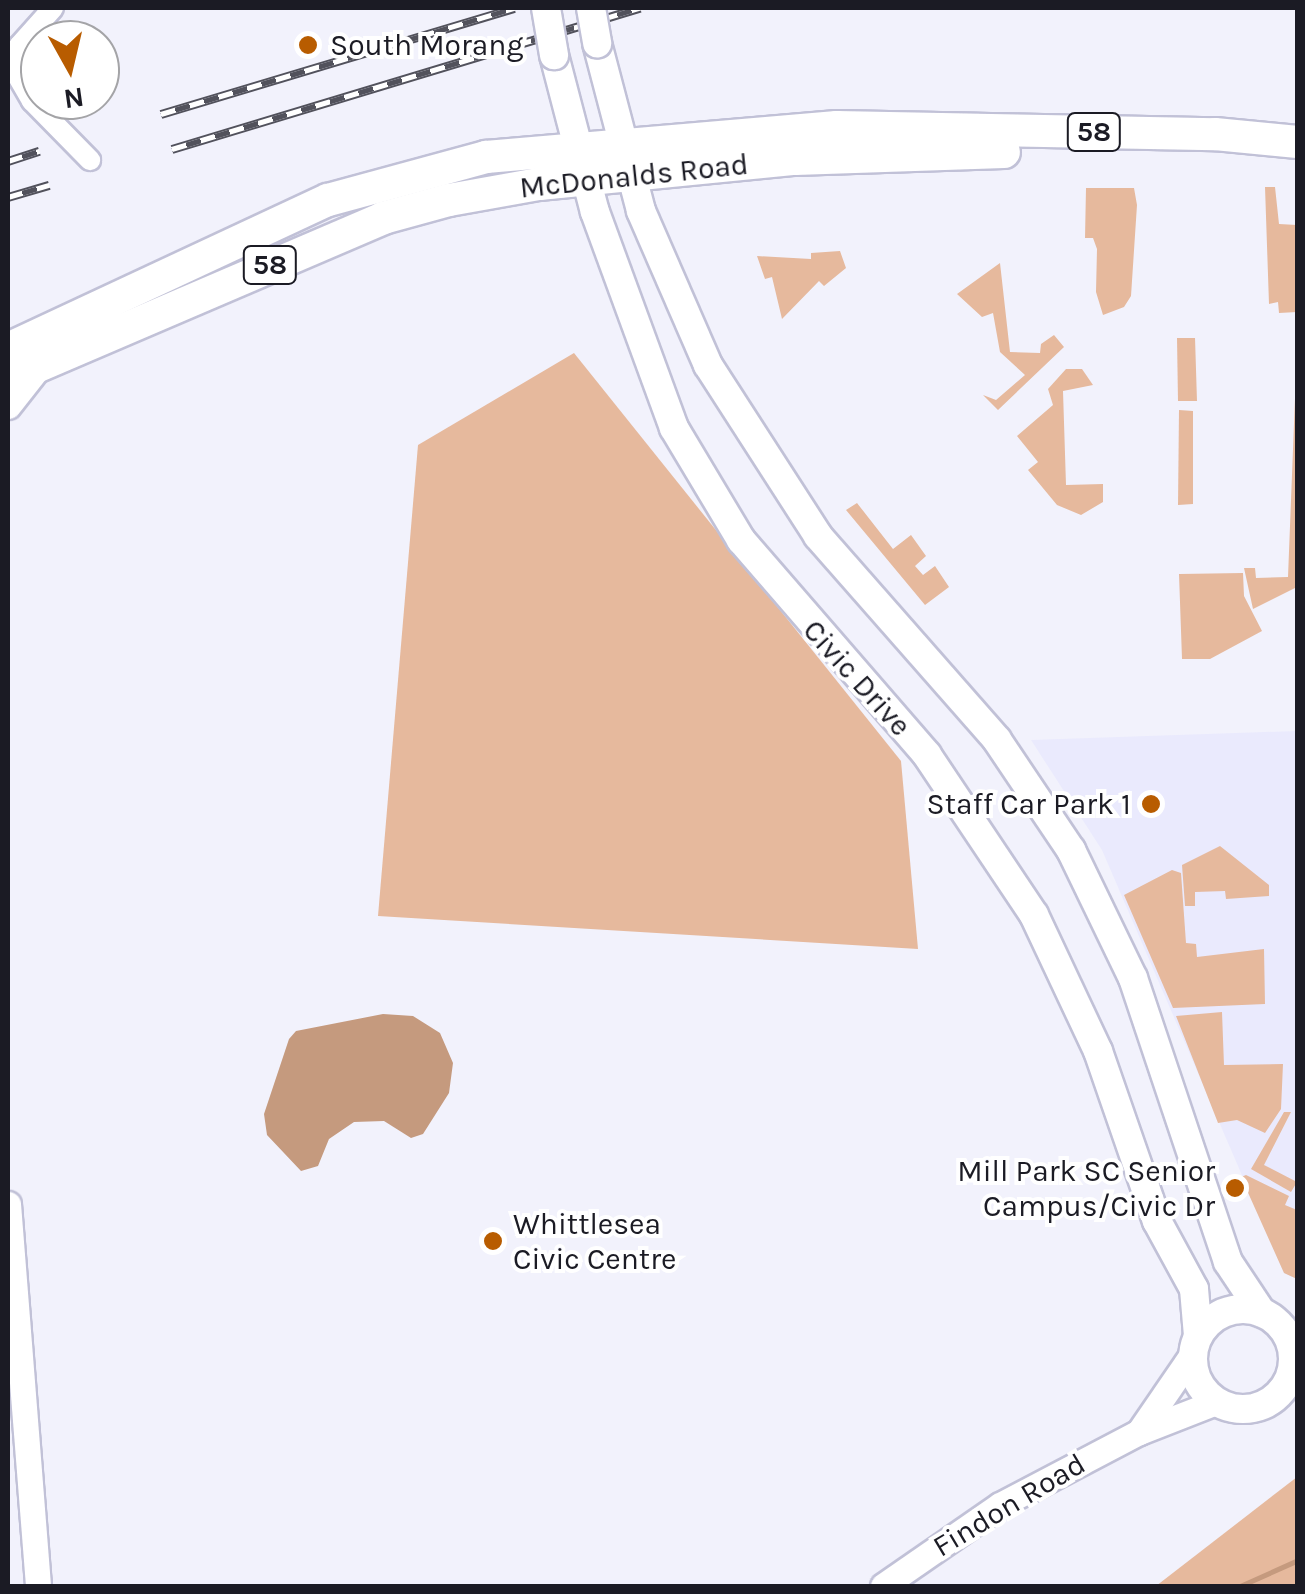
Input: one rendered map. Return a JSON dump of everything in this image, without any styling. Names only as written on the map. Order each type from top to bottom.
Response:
[{"type":"main road","name":"Civic Drive","points":[[546,8],[575,146],[656,386],[714,499],[770,580],[955,791],[1059,961],[1098,1050],[1158,1221],[1194,1290],[1196,1345]]},
{"type":"main road","points":[[591,8],[630,175],[688,324],[743,426],[818,536],[997,740],[1071,850],[1133,978],[1234,1276],[1277,1318],[1290,1344],[1294,1372],[1263,1405],[1247,1409],[1216,1402],[1198,1381],[1196,1345],[1219,1316],[1277,1318]]},
{"type":"main road","name":"McDonalds Road","points":[[16,357],[345,194],[436,167],[575,146],[836,128],[1215,134],[1298,143]]},
{"type":"main road","name":"McDonalds Road","points":[[16,357],[383,218],[471,195],[585,179],[843,155],[1298,143]]},
{"type":"street","points":[[52,8],[16,52],[16,75],[32,101],[90,160]]},
{"type":"street","points":[[8,406],[16,357]]},
{"type":"street","points":[[8,1204],[38,1586]]},
{"type":"street","name":"Findon Road","points":[[1139,1432],[1196,1345]]},
{"type":"street","name":"Findon Road","points":[[883,1586],[987,1513],[1139,1432],[1216,1402]]},
{"type":"shaded area","points":[[1265,187],[1275,187],[1279,224],[1297,225],[1297,312],[1279,313],[1278,302],[1269,304]]},
{"type":"shaded area","points":[[1086,188],[1134,188],[1137,205],[1131,296],[1124,307],[1103,315],[1096,292],[1097,249],[1093,238],[1085,238]]},
{"type":"shaded area","points":[[840,251],[846,268],[824,286],[819,281],[782,319],[772,277],[765,279],[757,256],[811,259],[811,253]]},
{"type":"shaded area","points":[[1000,263],[1010,352],[1040,353],[1041,344],[1054,335],[1064,347],[998,410],[983,395],[996,400],[1025,375],[1000,352],[993,313],[982,317],[957,294]]},
{"type":"shaded area","points":[[1177,338],[1195,338],[1197,401],[1178,401]]},
{"type":"shaded area","points":[[1297,347],[1297,587],[1253,609],[1244,568],[1255,568],[1256,578],[1288,577]]},
{"type":"shaded area","points":[[574,353],[901,761],[918,949],[378,916],[418,445]]},
{"type":"shaded area","points":[[1066,369],[1082,369],[1093,385],[1063,391],[1066,485],[1103,484],[1103,502],[1081,515],[1057,505],[1028,470],[1038,462],[1017,436],[1053,405],[1048,389]]},
{"type":"shaded area","points":[[1179,410],[1193,411],[1193,504],[1178,505]]},
{"type":"shaded area","points":[[857,503],[893,549],[911,535],[926,556],[915,566],[923,575],[935,566],[949,587],[925,605],[846,510]]},
{"type":"shaded area","points":[[1243,573],[1244,596],[1262,631],[1210,659],[1182,659],[1179,574]]},
{"type":"shaded area","points":[[1297,731],[1297,1279],[1284,1273],[1102,850],[1031,740]]},
{"type":"shaded area","points":[[1220,846],[1269,885],[1269,896],[1226,899],[1225,891],[1195,892],[1195,906],[1185,906],[1182,865]]},
{"type":"shaded area","points":[[1172,870],[1181,873],[1186,943],[1196,944],[1197,957],[1264,949],[1265,1004],[1173,1008],[1124,895]]},
{"type":"shaded area","points":[[1222,1012],[1224,1065],[1283,1064],[1281,1109],[1265,1133],[1237,1120],[1218,1123],[1176,1016]]},
{"type":"shaded area","points":[[383,1014],[413,1016],[440,1033],[453,1063],[449,1093],[423,1134],[411,1138],[384,1121],[354,1122],[329,1139],[318,1166],[301,1171],[267,1135],[264,1114],[289,1039],[296,1031]]},
{"type":"shaded area","points":[[1284,1112],[1291,1112],[1264,1165],[1297,1182],[1291,1192],[1251,1169]]},
{"type":"shaded area","points":[[1246,1175],[1289,1196],[1285,1205],[1297,1210],[1297,1279],[1284,1273],[1241,1177]]},
{"type":"shaded area","points":[[1297,1477],[1297,1586],[1156,1586]]},
{"type":"waterway","points":[[1240,1586],[1298,1560]]},
{"type":"railway","points":[[161,114],[514,8]]},
{"type":"railway","points":[[172,149],[640,8]]},
{"type":"railway","points":[[8,161],[39,151]]},
{"type":"railway","points":[[8,197],[49,185]]},
{"type":"place","name":"South Morang","points":[[308,45]]},
{"type":"place","name":"Staff Car Park 1","points":[[1151,804]]},
{"type":"place","name":"Mill Park SC Senior Campus/Civic Dr","points":[[1235,1188]]},
{"type":"place","name":"Whittlesea Civic Centre","points":[[493,1241]]}]
